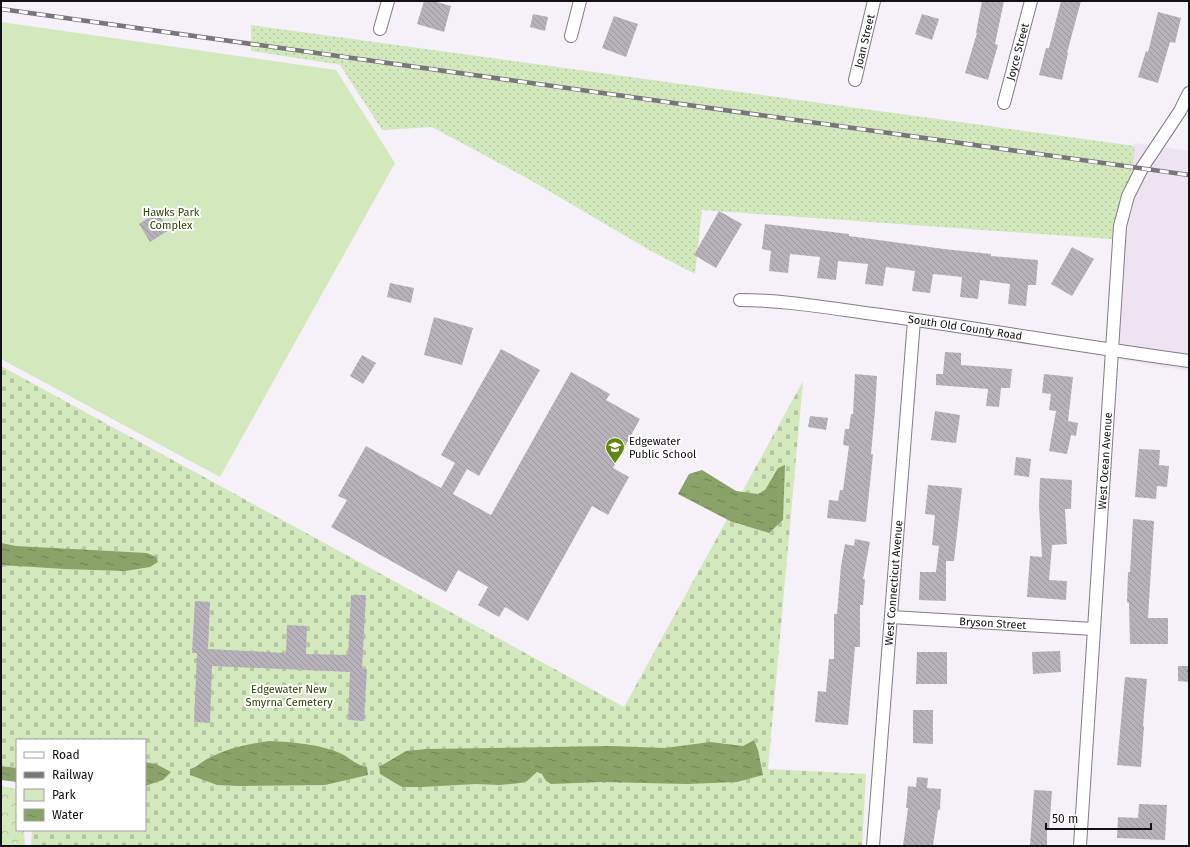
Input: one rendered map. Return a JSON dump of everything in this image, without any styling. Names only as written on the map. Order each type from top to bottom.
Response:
[{"type":"street","points":[[380,29],[388,1]]},
{"type":"street","points":[[571,36],[580,1]]},
{"type":"street","name":"Joan Street","points":[[855,80],[874,1]]},
{"type":"street","name":"Joyce Street","points":[[1004,103],[1031,1]]},
{"type":"street","name":"West Ocean Avenue","points":[[1080,846],[1120,226],[1128,196],[1142,168],[1180,112],[1189,93]]},
{"type":"street","name":"South Old County Road","points":[[740,300],[766,300],[914,320],[1112,351],[1189,361]]},
{"type":"street","name":"West Connecticut Avenue","points":[[873,846],[914,320]]},
{"type":"street","name":"Bryson Street","points":[[891,617],[1094,629]]},
{"type":"shaded area","points":[[1135,143],[1189,151],[1189,371],[1110,358]]},
{"type":"green space","name":"Hawks Park Complex","points":[[1,22],[336,70],[395,163],[220,477],[1,359]]},
{"type":"green space","points":[[251,25],[1135,146],[1124,240],[702,210],[695,274],[651,251],[532,181],[432,127],[382,130],[340,65],[251,51]]},
{"type":"green space","name":"Edgewater New Smyrna Cemetery","points":[[1,366],[624,707],[803,381],[768,769],[866,774],[862,846],[31,846],[32,831],[146,831],[146,739],[16,739],[16,768],[1,766]]},
{"type":"green space","points":[[1,786],[16,789],[16,831],[24,831],[25,846],[1,846]]},
{"type":"water","points":[[785,465],[783,520],[769,533],[730,521],[678,494],[689,474],[702,470],[736,491],[758,494],[765,490],[778,468]]},
{"type":"water","points":[[1,543],[16,546],[147,553],[156,557],[158,562],[150,567],[125,571],[1,565]]},
{"type":"water","points":[[754,740],[758,750],[763,775],[737,782],[687,784],[601,782],[551,784],[546,781],[542,774],[537,772],[527,781],[520,783],[499,785],[476,784],[402,787],[380,774],[379,767],[406,751],[426,749],[610,746],[665,748],[710,742],[743,746]]},
{"type":"water","points":[[269,741],[306,744],[334,751],[367,767],[368,775],[325,785],[240,786],[217,785],[190,775],[190,769],[216,755],[238,747]]},
{"type":"water","points":[[146,762],[156,764],[171,772],[163,780],[146,786]]},
{"type":"water","points":[[1,766],[16,768],[16,782],[1,780]]},
{"type":"building","points":[[424,1],[433,1],[451,6],[444,32],[417,24]]},
{"type":"building","points":[[982,1],[1004,1],[995,44],[998,45],[988,80],[965,73],[977,33]]},
{"type":"building","points":[[1061,1],[1081,1],[1067,53],[1062,80],[1039,75],[1046,48],[1049,48]]},
{"type":"building","points":[[1158,12],[1181,18],[1175,43],[1170,42],[1158,83],[1138,77],[1146,51],[1148,52]]},
{"type":"building","points":[[533,14],[548,17],[545,31],[530,27]]},
{"type":"building","points":[[922,14],[939,19],[932,40],[915,34]]},
{"type":"building","points":[[614,16],[638,24],[626,57],[602,48]]},
{"type":"building","points":[[719,211],[742,224],[716,268],[694,255]]},
{"type":"building","points":[[158,212],[169,230],[150,242],[139,224]]},
{"type":"building","points":[[765,224],[849,234],[849,236],[944,249],[991,254],[991,256],[1038,260],[1036,285],[1028,285],[1026,306],[1008,304],[1010,284],[980,280],[978,299],[960,297],[962,277],[933,274],[930,293],[912,291],[915,271],[886,267],[883,286],[865,284],[868,264],[838,261],[836,280],[817,278],[820,257],[790,254],[788,273],[769,271],[771,251],[762,249]]},
{"type":"building","points":[[1072,247],[1094,259],[1072,296],[1051,284]]},
{"type":"building","points":[[390,283],[414,288],[411,303],[387,297]]},
{"type":"building","points":[[434,317],[473,328],[462,365],[424,355]]},
{"type":"building","points":[[501,349],[540,370],[479,476],[467,469],[453,494],[491,515],[571,372],[610,394],[606,400],[640,419],[613,468],[629,477],[608,515],[592,506],[528,621],[505,607],[499,617],[478,605],[488,587],[458,570],[446,592],[331,527],[347,500],[338,496],[366,446],[441,488],[455,463],[441,455]]},
{"type":"building","points":[[945,352],[961,353],[961,365],[1012,369],[1010,388],[1001,388],[999,407],[986,406],[988,389],[936,385],[936,374],[943,374]]},
{"type":"building","points":[[362,355],[376,363],[363,384],[350,376]]},
{"type":"building","points":[[855,374],[877,376],[871,454],[873,454],[866,522],[827,518],[829,500],[838,501],[840,490],[843,490],[849,446],[843,445],[845,429],[849,429],[851,414],[853,414]]},
{"type":"building","points":[[1044,374],[1073,377],[1068,421],[1078,423],[1076,436],[1071,435],[1067,454],[1049,451],[1056,411],[1049,410],[1051,394],[1042,393]]},
{"type":"building","points":[[935,411],[960,415],[956,443],[931,440]]},
{"type":"building","points":[[810,416],[828,418],[826,430],[808,427]]},
{"type":"building","points":[[1139,449],[1160,450],[1159,465],[1169,466],[1167,487],[1157,486],[1156,499],[1135,497]]},
{"type":"building","points":[[1016,457],[1031,459],[1029,477],[1014,475]]},
{"type":"building","points":[[1040,478],[1072,480],[1071,509],[1065,509],[1067,544],[1052,545],[1049,580],[1067,581],[1066,600],[1027,597],[1030,556],[1042,557],[1039,506]]},
{"type":"building","points":[[928,485],[962,488],[954,561],[946,561],[946,601],[919,600],[920,572],[936,572],[939,546],[932,545],[935,515],[925,514]]},
{"type":"building","points":[[1133,519],[1154,521],[1148,618],[1168,618],[1168,644],[1130,644],[1129,603],[1127,602]]},
{"type":"building","points":[[855,539],[870,542],[863,579],[865,579],[863,605],[860,605],[860,647],[855,647],[848,725],[815,722],[818,691],[826,692],[829,659],[834,659],[834,614],[837,614],[841,566],[845,544],[854,546]]},
{"type":"building","points":[[351,595],[366,595],[362,669],[367,669],[364,721],[348,720],[350,672],[212,666],[210,723],[194,722],[197,653],[192,653],[195,601],[210,602],[208,649],[286,653],[287,625],[307,626],[306,654],[348,655]]},
{"type":"building","points":[[1060,651],[1061,672],[1033,674],[1032,652]]},
{"type":"building","points":[[917,652],[947,652],[947,684],[916,684]]},
{"type":"building","points":[[1178,666],[1189,666],[1189,682],[1178,681]]},
{"type":"building","points":[[1125,677],[1147,679],[1141,767],[1117,765]]},
{"type":"building","points":[[913,710],[933,710],[933,744],[913,743]]},
{"type":"building","points":[[917,777],[928,778],[927,788],[941,789],[940,810],[938,810],[933,846],[903,846],[908,808],[906,808],[908,786],[916,787]]},
{"type":"building","points":[[1034,790],[1052,791],[1049,830],[1047,830],[1047,846],[1030,846]]},
{"type":"building","points":[[1139,804],[1167,805],[1165,840],[1117,838],[1118,817],[1138,818]]},
{"type":"railway","points":[[1,9],[1189,175]]},
{"type":"place","name":"Edgewater Public School","points":[[615,464]]}]
